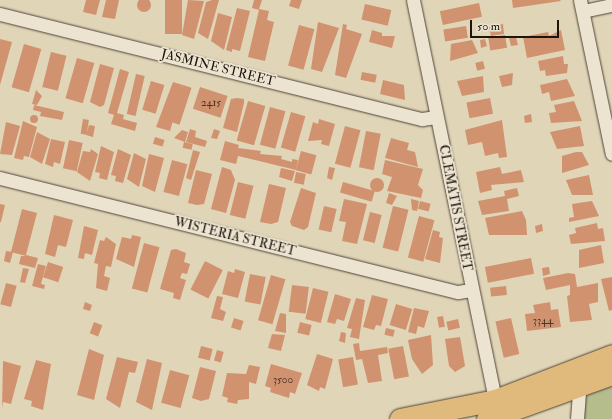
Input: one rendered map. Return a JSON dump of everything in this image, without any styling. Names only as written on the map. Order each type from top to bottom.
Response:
[{"type":"main road","points":[[402,419],[493,412],[579,378],[612,355]]},
{"type":"main road","points":[[579,378],[612,374]]},
{"type":"street","name":"CLEMATIS STREET","points":[[413,0],[471,290],[493,412]]},
{"type":"street","points":[[612,5],[582,5],[612,154]]},
{"type":"street","name":"JASMINE STREET","points":[[0,14],[422,119],[436,117]]},
{"type":"street","name":"WISTERIA STREET","points":[[0,178],[458,292],[471,290]]},
{"type":"street","points":[[578,419],[579,378]]},
{"type":"green space","points":[[612,374],[612,419],[577,419],[581,388]]},
{"type":"building","points":[[144,-2],[149,0],[151,5],[149,10],[144,12],[139,10],[137,5],[139,0]]},
{"type":"building","points":[[86,0],[100,0],[96,15],[83,12]]},
{"type":"building","points":[[106,0],[119,0],[115,19],[102,17]]},
{"type":"building","points":[[165,0],[182,0],[182,34],[165,34]]},
{"type":"building","points":[[188,0],[204,1],[194,39],[182,35]]},
{"type":"building","points":[[219,0],[208,39],[198,33],[206,2]]},
{"type":"building","points":[[254,0],[262,0],[259,9],[269,11],[267,20],[274,22],[265,61],[248,57],[259,10],[252,8]]},
{"type":"building","points":[[291,0],[302,0],[299,9],[289,6]]},
{"type":"building","points":[[512,0],[560,0],[561,1],[513,8]]},
{"type":"building","points":[[479,3],[482,17],[443,25],[440,11]]},
{"type":"building","points":[[365,4],[391,10],[388,26],[361,20]]},
{"type":"building","points":[[237,8],[250,11],[240,51],[232,49],[232,52],[226,50]]},
{"type":"building","points":[[218,13],[232,17],[224,50],[211,41]]},
{"type":"building","points":[[318,22],[339,28],[322,72],[311,69]]},
{"type":"building","points":[[343,24],[347,25],[346,29],[362,34],[346,78],[335,75]]},
{"type":"building","points":[[503,24],[504,34],[491,36],[489,27]]},
{"type":"building","points":[[299,25],[314,29],[304,70],[288,66]]},
{"type":"building","points":[[466,26],[468,38],[445,41],[443,30]]},
{"type":"building","points":[[372,30],[382,33],[382,36],[395,36],[392,48],[369,42]]},
{"type":"building","points":[[561,30],[565,50],[527,58],[523,37],[548,32],[549,36]]},
{"type":"building","points":[[505,35],[507,48],[490,50],[488,38]]},
{"type":"building","points":[[516,37],[518,45],[511,46],[509,38]]},
{"type":"building","points":[[0,39],[12,42],[0,85]]},
{"type":"building","points":[[485,39],[487,46],[481,48],[480,40]]},
{"type":"building","points":[[472,40],[478,53],[450,61],[451,44]]},
{"type":"building","points":[[24,44],[41,49],[29,92],[12,87]]},
{"type":"building","points":[[51,52],[67,56],[58,91],[42,87]]},
{"type":"building","points":[[563,56],[564,64],[568,64],[567,73],[546,76],[545,70],[540,71],[538,61]]},
{"type":"building","points":[[77,58],[94,63],[83,103],[65,98]]},
{"type":"building","points":[[483,61],[485,69],[477,71],[475,63]]},
{"type":"building","points":[[100,64],[114,68],[104,105],[100,107],[90,102]]},
{"type":"building","points":[[120,69],[129,72],[117,113],[124,115],[123,119],[137,123],[135,131],[111,124],[114,115],[108,113]]},
{"type":"building","points":[[362,72],[377,75],[375,83],[360,80]]},
{"type":"building","points":[[513,73],[512,85],[502,87],[499,76]]},
{"type":"building","points":[[136,74],[145,76],[136,116],[127,114]]},
{"type":"building","points":[[483,76],[484,92],[462,96],[457,81]]},
{"type":"building","points":[[567,79],[575,96],[551,101],[549,92],[542,94],[540,85]]},
{"type":"building","points":[[383,80],[404,85],[405,100],[380,94]]},
{"type":"building","points":[[151,81],[164,85],[156,114],[142,110]]},
{"type":"building","points":[[173,82],[183,85],[170,131],[156,127]]},
{"type":"building","points":[[183,85],[192,88],[180,125],[171,122]]},
{"type":"building","points":[[200,87],[228,96],[220,118],[193,109]]},
{"type":"building","points":[[36,90],[42,96],[37,105],[32,104]]},
{"type":"building","points":[[490,98],[493,114],[469,118],[466,103]]},
{"type":"building","points":[[231,99],[244,99],[244,103],[237,132],[223,128]]},
{"type":"building","points":[[248,101],[265,106],[254,145],[237,140]]},
{"type":"building","points":[[574,101],[582,121],[551,123],[549,113],[556,112],[554,105]]},
{"type":"building","points":[[34,105],[64,112],[62,120],[40,116],[41,112],[33,110]]},
{"type":"building","points":[[270,107],[285,111],[275,149],[260,145]]},
{"type":"building","points":[[291,112],[305,116],[295,152],[281,148]]},
{"type":"building","points":[[531,114],[532,122],[525,123],[524,116]]},
{"type":"building","points":[[34,115],[37,116],[37,122],[34,123],[31,122],[30,119],[31,116]]},
{"type":"building","points":[[83,119],[89,120],[87,135],[81,134]]},
{"type":"building","points":[[319,119],[335,124],[329,146],[321,144],[322,140],[308,141],[313,122],[318,124]]},
{"type":"building","points":[[502,120],[507,157],[499,158],[498,153],[485,156],[482,142],[468,145],[465,130]]},
{"type":"building","points":[[23,121],[37,127],[29,157],[24,156],[23,160],[14,158]]},
{"type":"building","points":[[6,122],[20,126],[12,155],[0,154]]},
{"type":"building","points":[[89,125],[95,126],[93,137],[86,135]]},
{"type":"building","points":[[345,126],[360,130],[350,168],[335,164]]},
{"type":"building","points":[[580,126],[584,146],[557,149],[550,132]]},
{"type":"building","points":[[190,129],[196,131],[195,137],[207,141],[205,147],[186,142]]},
{"type":"building","points":[[214,129],[220,131],[217,139],[211,138]]},
{"type":"building","points":[[182,130],[188,132],[185,142],[174,138]]},
{"type":"building","points":[[366,131],[381,134],[374,170],[359,167]]},
{"type":"building","points":[[37,132],[50,139],[42,164],[30,157]]},
{"type":"building","points":[[155,137],[165,140],[163,147],[153,144]]},
{"type":"building","points":[[391,138],[409,143],[407,150],[415,152],[418,167],[385,158]]},
{"type":"building","points":[[51,139],[65,142],[60,164],[54,162],[53,167],[45,164]]},
{"type":"building","points":[[69,140],[83,143],[77,171],[63,168]]},
{"type":"building","points":[[225,141],[239,145],[238,148],[261,151],[260,154],[282,156],[281,159],[292,162],[292,159],[298,160],[296,170],[238,156],[236,164],[220,160]]},
{"type":"building","points":[[184,142],[193,144],[191,150],[183,148]]},
{"type":"building","points":[[101,146],[114,152],[107,180],[99,178],[100,173],[95,172]]},
{"type":"building","points":[[91,149],[98,154],[90,181],[77,172],[83,151],[90,152]]},
{"type":"building","points":[[118,149],[131,155],[123,183],[115,181],[116,176],[111,175]]},
{"type":"building","points":[[193,150],[200,152],[191,180],[186,178]]},
{"type":"building","points":[[301,151],[316,155],[311,174],[296,170]]},
{"type":"building","points":[[582,152],[589,165],[562,173],[562,156]]},
{"type":"building","points":[[134,153],[146,159],[139,187],[127,179]]},
{"type":"building","points":[[149,154],[164,158],[155,192],[142,186]]},
{"type":"building","points":[[172,160],[187,164],[179,196],[163,192]]},
{"type":"building","points":[[385,160],[423,169],[418,185],[423,190],[421,198],[387,191],[392,177],[382,174]]},
{"type":"building","points":[[222,167],[231,170],[235,180],[226,213],[211,209]]},
{"type":"building","points":[[329,167],[335,168],[332,180],[327,178]]},
{"type":"building","points":[[500,167],[502,174],[521,170],[524,182],[491,185],[492,190],[480,193],[476,172]]},
{"type":"building","points":[[281,168],[295,171],[292,181],[279,177]]},
{"type":"building","points":[[196,170],[212,174],[204,204],[197,205],[188,203]]},
{"type":"building","points":[[296,172],[306,174],[304,185],[294,183]]},
{"type":"building","points":[[589,175],[593,195],[572,195],[566,180]]},
{"type":"building","points":[[377,178],[382,180],[384,185],[382,190],[377,192],[372,190],[370,185],[372,180]]},
{"type":"building","points":[[238,182],[254,186],[245,219],[230,215]]},
{"type":"building","points":[[343,182],[375,191],[372,202],[340,193]]},
{"type":"building","points":[[269,184],[286,188],[278,222],[271,224],[260,222]]},
{"type":"building","points":[[301,188],[316,193],[308,227],[304,230],[292,226],[290,222]]},
{"type":"building","points":[[517,188],[519,196],[507,199],[509,211],[482,215],[478,201],[505,196],[504,191]]},
{"type":"building","points":[[389,193],[397,196],[392,205],[386,203]]},
{"type":"building","points":[[344,199],[367,204],[357,244],[342,241],[346,222],[339,221]]},
{"type":"building","points":[[411,199],[419,201],[417,211],[412,210]]},
{"type":"building","points":[[420,201],[431,204],[429,212],[418,209]]},
{"type":"building","points":[[592,201],[599,216],[569,222],[569,218],[574,217],[572,204]]},
{"type":"building","points":[[0,204],[5,205],[1,222],[0,222]]},
{"type":"building","points":[[324,206],[337,209],[331,232],[319,229]]},
{"type":"building","points":[[393,206],[409,210],[398,252],[383,248]]},
{"type":"building","points":[[22,209],[37,213],[26,255],[38,258],[35,268],[19,264],[21,256],[26,256],[11,252]]},
{"type":"building","points":[[522,211],[526,220],[527,235],[489,235],[485,218]]},
{"type":"building","points":[[370,212],[382,215],[375,243],[363,240]]},
{"type":"building","points":[[54,215],[73,220],[66,247],[58,245],[55,257],[45,254]]},
{"type":"building","points":[[419,216],[434,220],[423,262],[408,258]]},
{"type":"building","points":[[597,223],[598,229],[603,228],[605,241],[571,244],[569,235],[576,233],[575,228]]},
{"type":"building","points":[[542,224],[543,231],[536,233],[535,226]]},
{"type":"building","points":[[84,226],[98,230],[92,255],[85,253],[84,259],[78,258]]},
{"type":"building","points":[[433,230],[440,232],[439,237],[443,238],[440,263],[425,259]]},
{"type":"building","points":[[132,235],[141,237],[134,267],[116,259],[122,237],[131,239]]},
{"type":"building","points":[[106,237],[116,244],[111,267],[106,266],[104,276],[110,278],[107,291],[96,288],[98,264],[94,263],[100,240],[104,241]]},
{"type":"building","points":[[144,243],[159,247],[147,293],[132,288]]},
{"type":"building","points":[[601,245],[604,263],[579,268],[579,250]]},
{"type":"building","points":[[176,249],[186,253],[184,262],[190,264],[187,274],[182,273],[180,278],[186,280],[180,300],[173,298],[174,293],[160,289],[171,250]]},
{"type":"building","points":[[6,251],[13,252],[10,263],[4,261]]},
{"type":"building","points":[[531,258],[534,274],[488,283],[485,267]]},
{"type":"building","points":[[205,261],[223,270],[208,299],[190,290]]},
{"type":"building","points":[[48,262],[63,267],[58,282],[43,277]]},
{"type":"building","points":[[38,264],[46,266],[41,284],[45,285],[44,289],[32,286]]},
{"type":"building","points":[[549,267],[550,274],[543,276],[542,268]]},
{"type":"building","points":[[23,268],[29,269],[25,283],[20,282]]},
{"type":"building","points":[[235,269],[245,272],[238,298],[222,294],[228,271],[234,273]]},
{"type":"building","points":[[568,273],[575,274],[577,287],[598,283],[598,302],[589,304],[592,320],[570,322],[567,296],[570,295],[570,285],[546,290],[543,278]]},
{"type":"building","points":[[250,274],[266,277],[260,305],[245,301]]},
{"type":"building","points":[[271,275],[285,279],[272,324],[258,320]]},
{"type":"building","points":[[612,277],[612,310],[609,311],[601,279]]},
{"type":"building","points":[[6,283],[17,286],[11,307],[0,304]]},
{"type":"building","points":[[292,285],[309,287],[306,314],[289,312]]},
{"type":"building","points":[[506,286],[507,295],[491,297],[490,288]]},
{"type":"building","points":[[313,288],[329,292],[321,323],[305,319]]},
{"type":"building","points":[[335,294],[351,299],[344,321],[337,319],[335,324],[327,322]]},
{"type":"building","points":[[372,295],[388,299],[381,326],[376,325],[374,330],[363,327]]},
{"type":"building","points":[[217,296],[223,297],[220,309],[226,312],[223,321],[211,318]]},
{"type":"building","points":[[356,298],[365,300],[359,339],[350,337],[352,329],[347,328]]},
{"type":"building","points":[[85,302],[92,305],[90,311],[83,309]]},
{"type":"building","points":[[550,302],[551,310],[558,309],[561,327],[527,331],[525,314],[535,313],[533,305]]},
{"type":"building","points":[[396,304],[412,309],[406,330],[390,325]]},
{"type":"building","points":[[414,308],[429,311],[424,328],[418,326],[416,334],[408,332]]},
{"type":"building","points":[[280,313],[286,314],[286,333],[275,331]]},
{"type":"building","points":[[443,316],[445,327],[439,328],[437,317]]},
{"type":"building","points":[[234,318],[244,321],[241,330],[231,328]]},
{"type":"building","points":[[511,318],[519,354],[504,358],[495,322]]},
{"type":"building","points":[[458,319],[460,328],[448,330],[446,322]]},
{"type":"building","points":[[94,322],[102,325],[98,336],[90,333]]},
{"type":"building","points":[[300,322],[312,325],[309,336],[297,333]]},
{"type":"building","points":[[386,328],[395,330],[393,337],[384,335]]},
{"type":"building","points":[[341,332],[346,333],[345,343],[339,341]]},
{"type":"building","points":[[272,334],[285,335],[281,351],[268,348]]},
{"type":"building","points":[[431,335],[433,365],[422,374],[412,359],[408,340]]},
{"type":"building","points":[[460,337],[465,366],[455,372],[449,366],[445,339]]},
{"type":"building","points":[[359,343],[360,351],[387,347],[388,353],[378,355],[382,381],[368,383],[362,359],[356,360],[353,344]]},
{"type":"building","points":[[201,346],[213,349],[210,361],[198,358]]},
{"type":"building","points":[[403,346],[409,376],[394,379],[388,349]]},
{"type":"building","points":[[89,349],[104,355],[94,400],[77,395]]},
{"type":"building","points":[[217,350],[224,352],[221,363],[214,361]]},
{"type":"building","points":[[317,354],[333,359],[325,389],[320,387],[319,391],[307,385]]},
{"type":"building","points":[[117,357],[138,362],[135,373],[129,372],[120,408],[106,399]]},
{"type":"building","points":[[353,357],[358,385],[343,387],[338,360]]},
{"type":"building","points":[[147,359],[162,363],[152,410],[136,402]]},
{"type":"building","points":[[36,360],[51,364],[43,410],[31,406],[32,401],[24,399]]},
{"type":"building","points":[[3,361],[21,366],[11,404],[3,402],[2,408]]},
{"type":"building","points":[[271,364],[302,373],[295,394],[290,392],[289,398],[270,392],[271,388],[265,386]]},
{"type":"building","points":[[249,365],[260,367],[256,384],[249,382],[249,399],[238,400],[237,404],[227,402],[228,398],[222,396],[227,373],[246,374]]},
{"type":"building","points":[[200,367],[216,371],[209,399],[201,401],[192,398]]},
{"type":"building","points":[[170,370],[189,375],[181,408],[161,403]]}]
